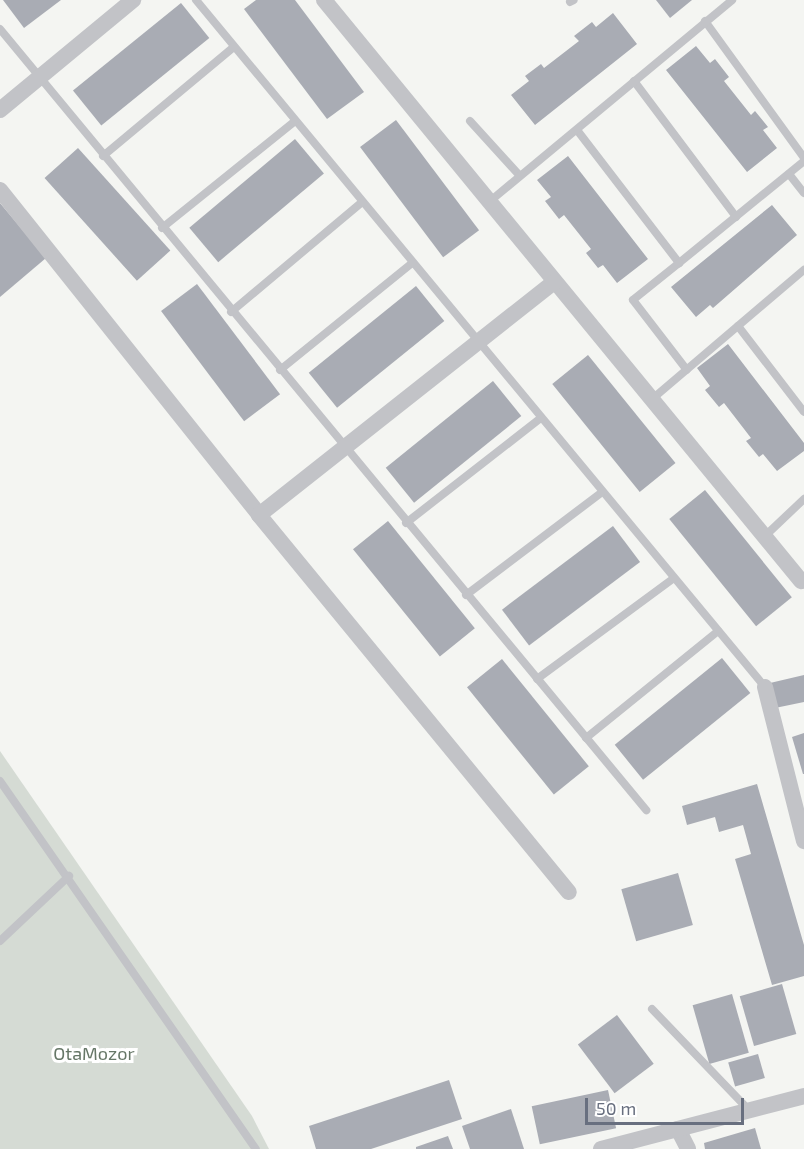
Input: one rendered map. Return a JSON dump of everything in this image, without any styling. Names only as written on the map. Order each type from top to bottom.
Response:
[{"type":"street","points":[[0,110],[133,0]]},
{"type":"street","points":[[324,0],[801,580]]},
{"type":"street","points":[[0,190],[259,515],[569,892]]},
{"type":"street","points":[[259,515],[554,282]]},
{"type":"street","points":[[765,687],[804,841]]},
{"type":"street","points":[[602,1149],[804,1096]]},
{"type":"street","points":[[678,1129],[688,1149]]},
{"type":"lane","points":[[196,0],[765,687]]},
{"type":"lane","points":[[488,202],[732,0]]},
{"type":"lane","points":[[687,370],[633,300],[804,160],[705,21]]},
{"type":"lane","points":[[0,29],[231,312],[646,810]]},
{"type":"lane","points":[[104,156],[234,47]]},
{"type":"lane","points":[[634,81],[736,217]]},
{"type":"lane","points":[[162,228],[296,121]]},
{"type":"lane","points":[[470,121],[520,176]]},
{"type":"lane","points":[[577,130],[679,263]]},
{"type":"lane","points":[[789,174],[804,193]]},
{"type":"lane","points":[[231,312],[362,202]]},
{"type":"lane","points":[[280,370],[412,263]]},
{"type":"lane","points":[[651,399],[804,270]]},
{"type":"lane","points":[[738,326],[804,412]]},
{"type":"lane","points":[[406,523],[541,418]]},
{"type":"lane","points":[[466,595],[602,492]]},
{"type":"lane","points":[[765,537],[804,499]]},
{"type":"lane","points":[[537,679],[674,578]]},
{"type":"lane","points":[[586,738],[718,632]]},
{"type":"lane","points":[[0,780],[69,876],[256,1149]]},
{"type":"lane","points":[[0,941],[69,876]]},
{"type":"lane","points":[[652,1009],[749,1110]]},
{"type":"green space","name":"OtaMozor","points":[[0,751],[252,1116],[269,1149],[0,1149]]},
{"type":"building","points":[[3,0],[61,0],[24,28]]},
{"type":"building","points":[[256,0],[295,0],[364,92],[327,119],[244,9]]},
{"type":"building","points":[[656,0],[692,0],[670,18]]},
{"type":"building","points":[[181,3],[209,38],[101,125],[73,90]]},
{"type":"building","points":[[613,13],[637,44],[535,125],[511,95],[529,81],[525,76],[541,64],[544,68],[579,41],[574,36],[592,22],[596,27]]},
{"type":"building","points":[[696,46],[710,63],[715,59],[729,77],[724,81],[751,115],[755,111],[768,127],[763,130],[777,148],[747,172],[666,70]]},
{"type":"building","points":[[396,120],[479,230],[443,257],[360,147]]},
{"type":"building","points":[[295,139],[324,173],[218,262],[189,228]]},
{"type":"building","points":[[78,148],[170,251],[137,281],[45,178]]},
{"type":"building","points":[[568,156],[648,259],[617,283],[603,265],[598,268],[586,253],[591,249],[564,215],[559,219],[545,201],[551,197],[537,180]]},
{"type":"building","points":[[0,203],[46,258],[0,297]]},
{"type":"building","points":[[772,205],[797,235],[713,308],[710,305],[696,317],[671,287]]},
{"type":"building","points":[[197,284],[280,394],[244,421],[161,311]]},
{"type":"building","points":[[416,286],[444,321],[337,408],[309,373]]},
{"type":"building","points":[[728,344],[804,443],[804,451],[777,471],[763,454],[759,457],[746,441],[751,438],[724,403],[719,407],[705,390],[710,386],[697,368]]},
{"type":"building","points":[[588,355],[675,463],[640,492],[552,384]]},
{"type":"building","points":[[493,381],[521,416],[414,503],[386,468]]},
{"type":"building","points":[[705,490],[792,597],[756,626],[669,519]]},
{"type":"building","points":[[388,521],[475,628],[440,657],[353,549]]},
{"type":"building","points":[[613,526],[640,562],[529,646],[502,610]]},
{"type":"building","points":[[722,658],[750,693],[643,780],[615,745]]},
{"type":"building","points":[[502,659],[589,766],[554,795],[467,687]]},
{"type":"building","points":[[804,675],[804,702],[775,708],[770,683]]},
{"type":"building","points":[[804,733],[804,774],[803,774],[792,737]]},
{"type":"building","points":[[757,784],[804,945],[804,976],[772,985],[735,859],[751,854],[743,825],[719,832],[715,817],[687,825],[682,806]]},
{"type":"building","points":[[678,873],[693,925],[636,941],[621,889]]},
{"type":"building","points":[[782,984],[796,1034],[754,1046],[740,996]]},
{"type":"building","points":[[732,994],[749,1053],[709,1064],[693,1005]]},
{"type":"building","points":[[617,1015],[654,1064],[615,1093],[578,1044]]},
{"type":"building","points":[[758,1054],[765,1078],[735,1087],[728,1063]]},
{"type":"building","points":[[449,1080],[462,1119],[371,1149],[316,1149],[309,1126]]},
{"type":"building","points":[[608,1090],[616,1128],[540,1144],[532,1106]]},
{"type":"building","points":[[511,1109],[524,1149],[470,1149],[462,1126]]},
{"type":"building","points":[[755,1128],[761,1149],[705,1149],[704,1143]]},
{"type":"building","points":[[448,1136],[453,1149],[416,1149],[416,1147]]}]
